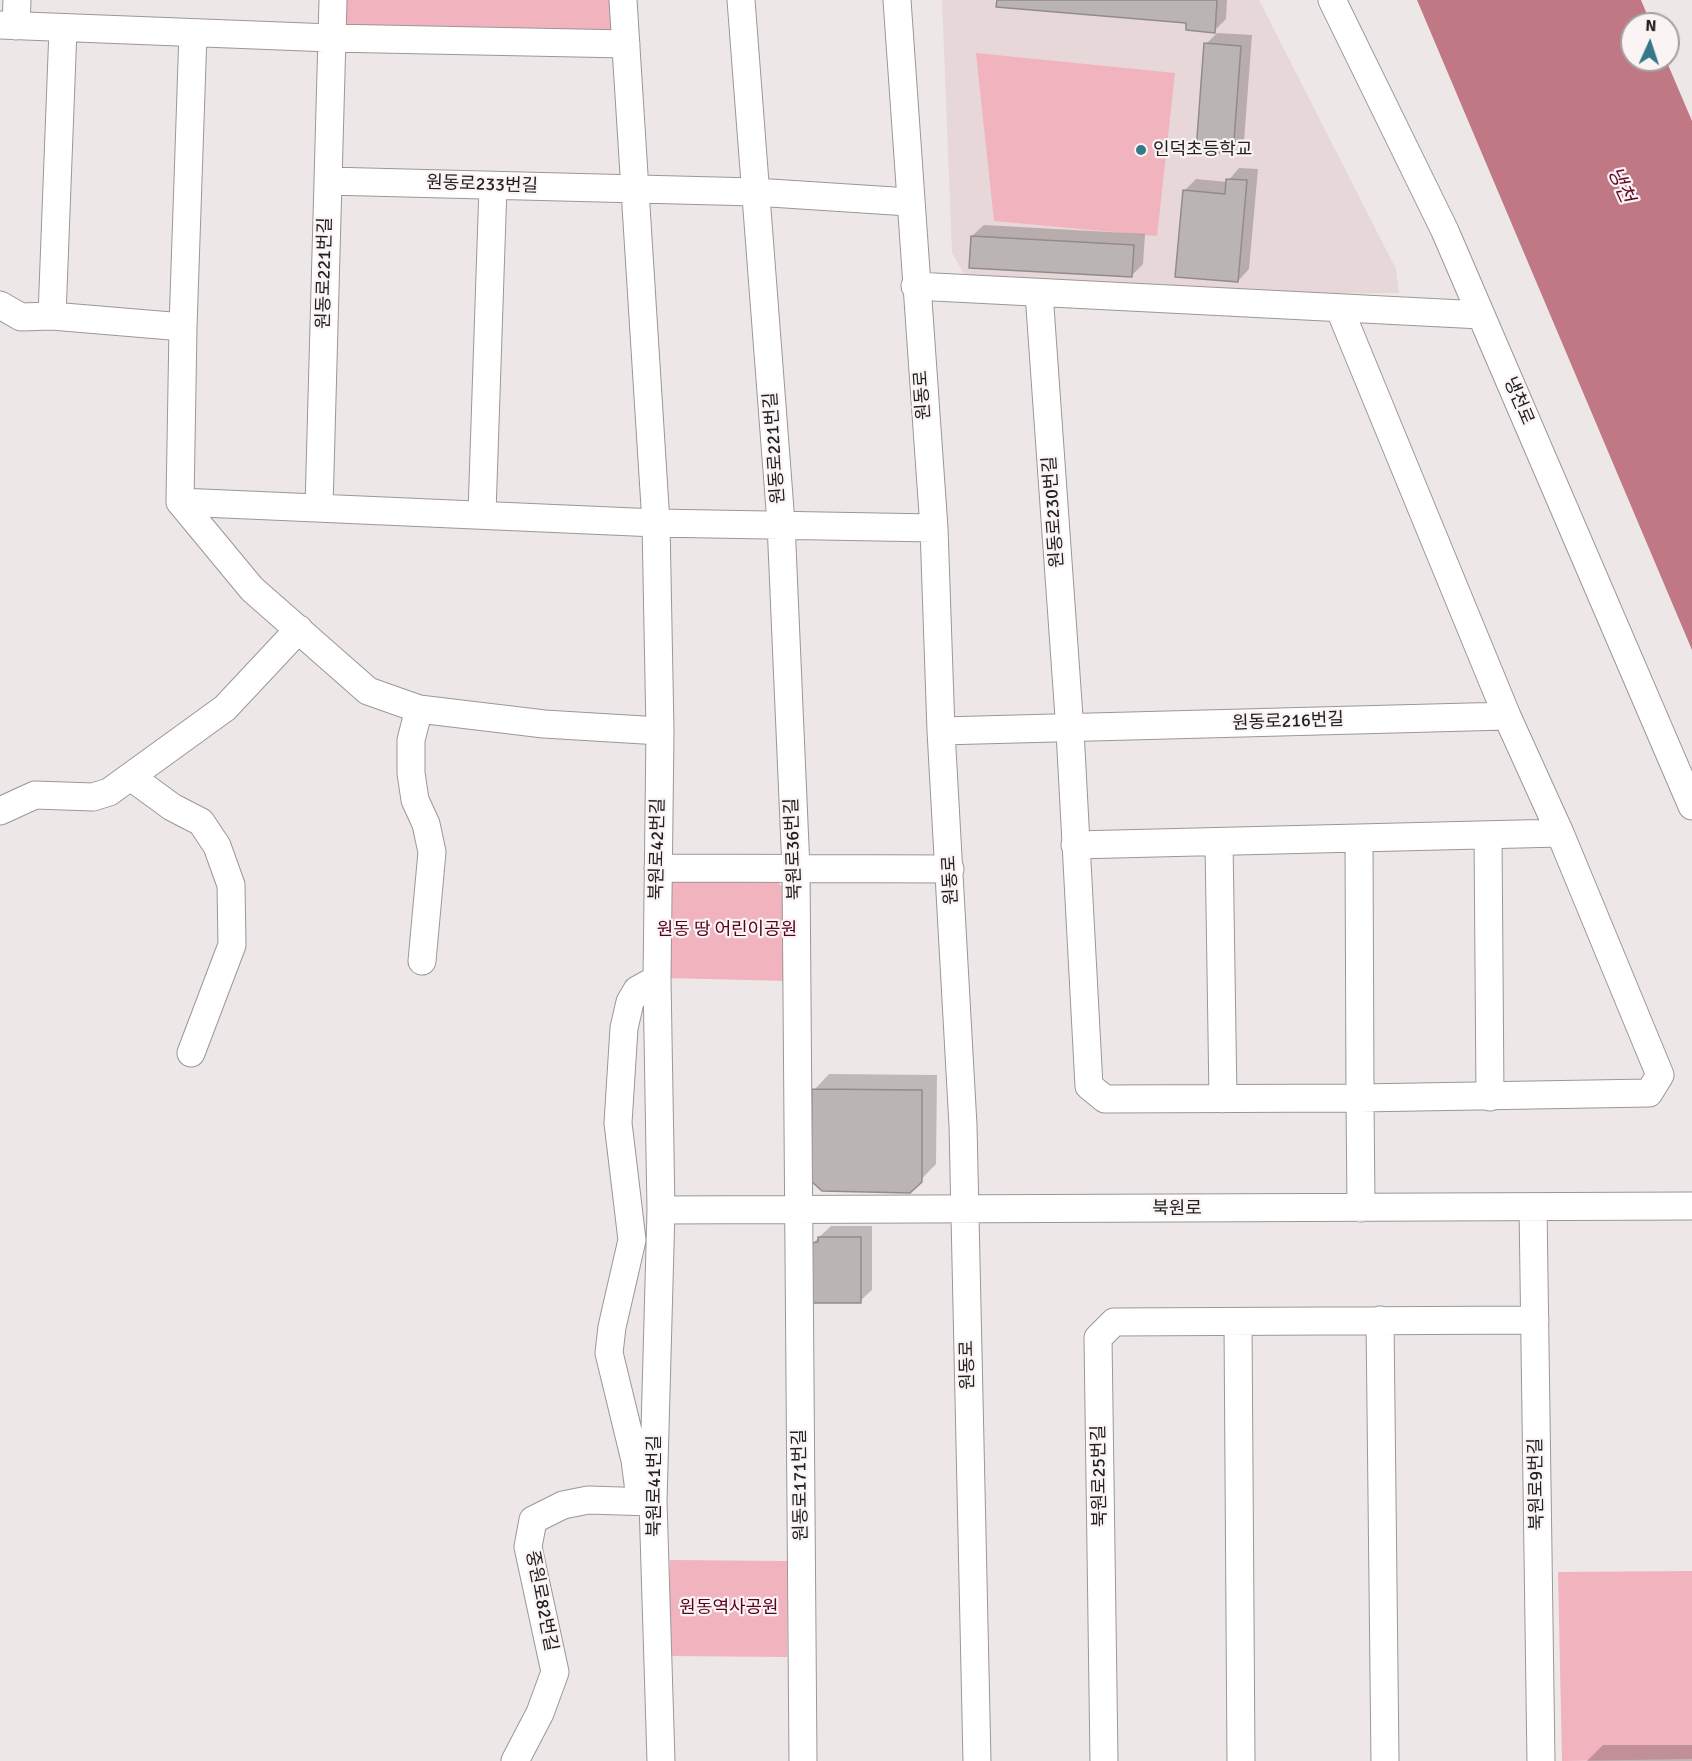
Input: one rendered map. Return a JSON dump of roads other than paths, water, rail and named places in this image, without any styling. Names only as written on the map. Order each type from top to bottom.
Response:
[{"type":"street","name":"원동로221번길","points":[[320,507],[333,0]]},
{"type":"street","points":[[623,0],[656,523]]},
{"type":"street","points":[[741,0],[755,192]]},
{"type":"street","name":"원동로","points":[[897,0],[909,202],[934,528],[941,731],[950,869],[964,1209],[977,1761]]},
{"type":"street","name":"냉천로","points":[[1332,0],[1419,176],[1692,806]]},
{"type":"street","points":[[11,17],[63,29],[332,39],[626,44]]},
{"type":"street","points":[[52,316],[63,29]]},
{"type":"street","points":[[193,33],[183,327],[180,502],[252,589],[368,691],[419,709],[544,724],[660,731]]},
{"type":"street","name":"원동로233번길","points":[[327,181],[755,192],[909,202]]},
{"type":"street","points":[[482,513],[493,186]]},
{"type":"street","name":"원동로221번길","points":[[755,192],[781,523]]},
{"type":"street","points":[[915,286],[1340,310],[1481,315]]},
{"type":"street","name":"원동로230번길","points":[[1039,293],[1070,730]]},
{"type":"street","points":[[1070,730],[1074,845],[1089,1086],[1105,1099],[1490,1097],[1649,1093],[1660,1075],[1560,833],[1507,716],[1340,310]]},
{"type":"street","points":[[7,317],[52,316],[183,327]]},
{"type":"street","name":"원동로221번길","points":[[180,502],[482,513],[656,523],[781,523],[934,528]]},
{"type":"street","name":"북원로42번길","points":[[656,523],[660,731],[657,979],[661,1210]]},
{"type":"street","name":"북원로36번길","points":[[781,523],[796,869],[798,1210]]},
{"type":"street","points":[[0,811],[35,795],[93,797],[109,792],[225,708],[299,629]]},
{"type":"street","points":[[419,709],[411,740],[411,773],[415,800],[426,824],[432,852],[422,961]]},
{"type":"street","name":"원동로216번길","points":[[941,731],[1070,730],[1507,716]]},
{"type":"street","points":[[131,777],[172,807],[201,822],[217,846],[231,885],[232,945],[226,966],[191,1053]]},
{"type":"street","points":[[1074,845],[1560,833]]},
{"type":"street","points":[[1488,835],[1490,1097]]},
{"type":"street","points":[[1359,838],[1361,1208]]},
{"type":"street","points":[[1219,842],[1223,1099]]},
{"type":"street","points":[[658,868],[950,869]]},
{"type":"street","points":[[647,1502],[609,1353],[612,1327],[632,1240],[618,1123],[624,1028],[630,1002],[637,990],[657,979]]},
{"type":"street","name":"북원로","points":[[661,1210],[1692,1206]]},
{"type":"street","name":"북원로9번길","points":[[1533,1207],[1541,1761]]},
{"type":"street","name":"북원로41번길","points":[[661,1210],[647,1502],[661,1761]]},
{"type":"street","name":"원동로171번길","points":[[798,1210],[803,1761]]},
{"type":"street","points":[[1380,1320],[1385,1761]]},
{"type":"street","name":"북원로25번길","points":[[1104,1761],[1098,1338],[1114,1322],[1535,1320]]},
{"type":"street","points":[[1238,1323],[1241,1761]]},
{"type":"street","name":"중원로82번길","points":[[515,1761],[540,1713],[555,1672],[528,1547],[533,1520],[563,1505],[588,1500],[647,1502]]},
{"type":"water","name":"냉천","points":[[1417,0],[1641,0],[1646,12],[1620,12],[1620,72],[1671,72],[1692,121],[1692,650]]},
{"type":"place","name":"인덕초등학교","points":[[1141,150]]},
{"type":"park label","name":"원동 땅 어린이공원","points":[[727,930]]},
{"type":"park label","name":"원동역사공원","points":[[729,1608]]}]
